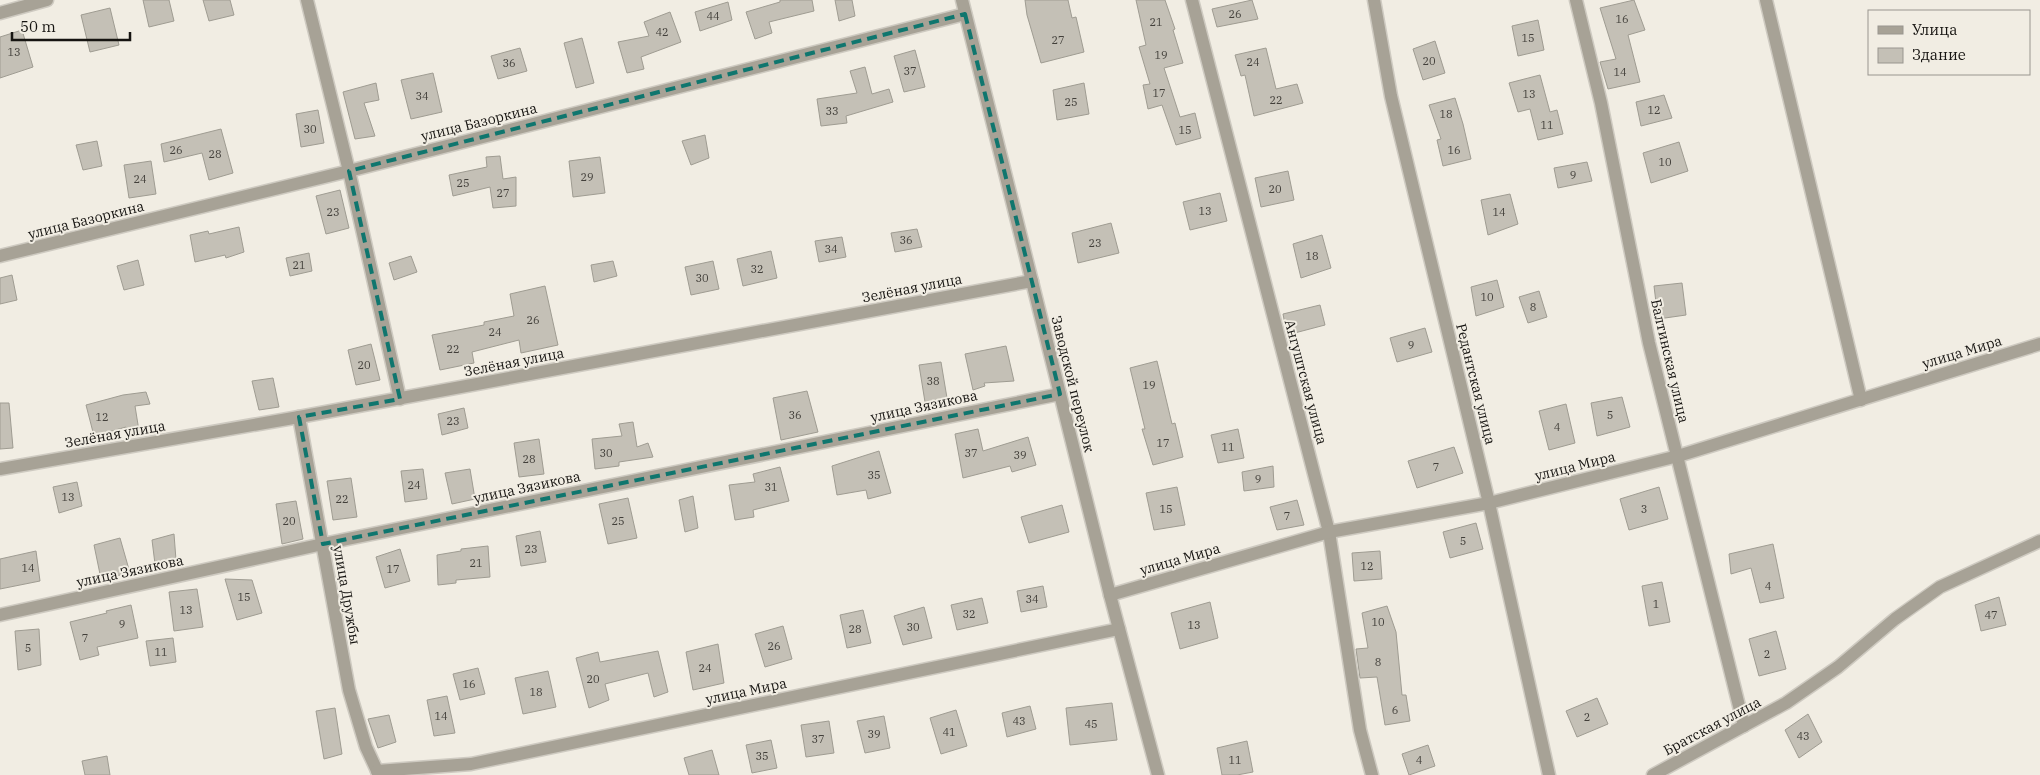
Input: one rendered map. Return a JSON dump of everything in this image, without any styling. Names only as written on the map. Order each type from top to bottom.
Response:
[{"type":"street","points":[[0,13],[46,0]]},
{"type":"street","points":[[307,0],[349,171],[400,399]]},
{"type":"street","name":"Заводской переулок","points":[[962,0],[1110,594],[1158,775]]},
{"type":"street","name":"Ангуштская улица","points":[[1192,0],[1329,532],[1360,730],[1372,775]]},
{"type":"street","name":"Редантская улица","points":[[1374,0],[1391,96],[1490,503],[1549,775]]},
{"type":"street","name":"Балтинская улица","points":[[1576,0],[1601,103],[1649,343],[1744,726]]},
{"type":"street","points":[[1766,0],[1861,400]]},
{"type":"street","name":"улица Базоркина","points":[[0,256],[349,171],[965,14]]},
{"type":"street","name":"Зелёная улица","points":[[0,469],[400,399],[1032,280]]},
{"type":"street","name":"улица Мира","points":[[1110,594],[1329,532],[1490,503],[1678,456],[2040,344]]},
{"type":"street","name":"улица Зязикова","points":[[0,615],[323,544],[1060,394]]},
{"type":"street","name":"улица Дружбы","points":[[299,417],[349,690],[366,747],[378,773]]},
{"type":"street","name":"Братская улица","points":[[1653,775],[1786,703],[1838,667],[1895,619],[1940,587],[2040,541]]},
{"type":"street","name":"улица Мира","points":[[378,773],[471,764],[1120,629]]},
{"type":"highlighted area","points":[[965,14],[1060,394],[323,544],[299,417],[400,399],[349,171]]},
{"type":"building","points":[[143,0],[169,0],[174,21],[149,27]]},
{"type":"building","points":[[203,0],[230,0],[234,15],[209,21]]},
{"type":"building","points":[[780,0],[812,0],[814,11],[769,22],[772,33],[755,39],[746,12],[780,2]]},
{"type":"building","points":[[835,0],[852,0],[855,16],[839,21]]},
{"type":"building","points":[[1025,0],[1068,0],[1072,18],[1076,17],[1084,52],[1041,63],[1027,15]]},
{"type":"building","points":[[1136,0],[1165,0],[1175,29],[1173,30],[1183,63],[1164,68],[1180,117],[1195,113],[1201,138],[1176,145],[1162,105],[1148,109],[1143,85],[1150,84],[1139,47],[1146,45]]},
{"type":"building","points":[[1252,0],[1258,19],[1217,27],[1212,9]]},
{"type":"building","points":[[1634,0],[1645,30],[1628,35],[1640,82],[1608,89],[1600,62],[1616,59],[1600,8]]},
{"type":"building","points":[[728,2],[732,20],[700,31],[695,12]]},
{"type":"building","points":[[110,8],[119,45],[90,52],[81,15]]},
{"type":"building","points":[[670,12],[681,42],[641,57],[644,69],[627,73],[618,42],[649,36],[644,22]]},
{"type":"building","points":[[1538,20],[1544,50],[1518,56],[1512,26]]},
{"type":"building","points":[[22,30],[33,67],[0,78],[0,37]]},
{"type":"building","points":[[582,38],[594,83],[576,88],[564,43]]},
{"type":"building","points":[[1435,41],[1445,73],[1423,80],[1413,49]]},
{"type":"building","points":[[520,48],[527,71],[498,79],[491,56]]},
{"type":"building","points":[[1266,48],[1276,89],[1297,84],[1303,103],[1254,116],[1245,75],[1241,76],[1235,55]]},
{"type":"building","points":[[915,50],[925,87],[904,92],[894,56]]},
{"type":"building","points":[[865,67],[872,94],[889,89],[893,102],[846,116],[847,123],[821,126],[817,99],[857,93],[850,71]]},
{"type":"building","points":[[433,73],[442,112],[411,119],[401,80]]},
{"type":"building","points":[[1540,75],[1550,112],[1557,110],[1563,134],[1538,140],[1530,109],[1518,112],[1509,83]]},
{"type":"building","points":[[376,83],[379,100],[364,103],[375,136],[355,139],[343,92]]},
{"type":"building","points":[[1084,83],[1089,114],[1057,120],[1053,90]]},
{"type":"building","points":[[1664,95],[1672,118],[1641,126],[1636,102]]},
{"type":"building","points":[[1455,98],[1471,159],[1443,166],[1437,140],[1441,139],[1429,105]]},
{"type":"building","points":[[318,110],[324,143],[301,147],[296,114]]},
{"type":"building","points":[[221,129],[233,173],[209,180],[202,153],[164,162],[161,144]]},
{"type":"building","points":[[705,135],[709,158],[691,165],[682,141]]},
{"type":"building","points":[[97,141],[102,166],[83,170],[76,145]]},
{"type":"building","points":[[1679,142],[1688,171],[1651,183],[1643,153]]},
{"type":"building","points":[[500,156],[503,179],[516,177],[516,206],[493,208],[490,187],[453,196],[449,175],[487,167],[486,157]]},
{"type":"building","points":[[600,157],[605,193],[573,197],[569,161]]},
{"type":"building","points":[[151,161],[156,194],[129,198],[124,165]]},
{"type":"building","points":[[1587,162],[1592,181],[1558,188],[1554,168]]},
{"type":"building","points":[[1288,171],[1294,200],[1261,207],[1255,178]]},
{"type":"building","points":[[340,190],[349,228],[326,234],[316,196]]},
{"type":"building","points":[[1220,193],[1227,221],[1190,230],[1183,202]]},
{"type":"building","points":[[1510,194],[1518,224],[1488,235],[1481,200]]},
{"type":"building","points":[[1111,223],[1119,253],[1078,263],[1072,233]]},
{"type":"building","points":[[239,227],[244,252],[226,258],[225,255],[195,262],[190,235],[208,231],[209,234]]},
{"type":"building","points":[[917,229],[922,247],[895,252],[891,233]]},
{"type":"building","points":[[1322,235],[1331,268],[1301,278],[1293,244]]},
{"type":"building","points":[[842,237],[846,257],[819,262],[815,241]]},
{"type":"building","points":[[771,251],[777,278],[743,286],[737,259]]},
{"type":"building","points":[[309,253],[312,271],[290,276],[286,258]]},
{"type":"building","points":[[411,256],[417,272],[394,280],[389,263]]},
{"type":"building","points":[[138,260],[144,285],[124,290],[117,266]]},
{"type":"building","points":[[613,261],[617,276],[594,282],[591,265]]},
{"type":"building","points":[[713,261],[719,289],[691,295],[685,267]]},
{"type":"building","points":[[12,275],[17,300],[0,304],[0,278]]},
{"type":"building","points":[[1497,280],[1504,307],[1476,316],[1471,287]]},
{"type":"building","points":[[1682,283],[1686,315],[1658,319],[1654,286]]},
{"type":"building","points":[[545,286],[558,345],[521,353],[519,340],[472,352],[474,363],[440,370],[432,335],[484,325],[484,322],[514,316],[510,294]]},
{"type":"building","points":[[1539,291],[1547,317],[1528,323],[1519,297]]},
{"type":"building","points":[[1320,305],[1325,325],[1287,335],[1283,314]]},
{"type":"building","points":[[1425,328],[1432,352],[1397,362],[1390,338]]},
{"type":"building","points":[[371,344],[380,380],[356,385],[348,350]]},
{"type":"building","points":[[1006,346],[1014,381],[984,383],[985,386],[973,390],[965,354]]},
{"type":"building","points":[[1157,361],[1172,424],[1175,423],[1183,457],[1153,465],[1142,429],[1145,429],[1130,368]]},
{"type":"building","points":[[941,362],[947,398],[925,402],[919,365]]},
{"type":"building","points":[[273,378],[279,407],[259,410],[252,381]]},
{"type":"building","points":[[807,391],[818,432],[781,440],[773,398]]},
{"type":"building","points":[[146,392],[150,404],[135,406],[139,431],[127,431],[126,427],[94,436],[86,405],[123,395]]},
{"type":"building","points":[[1622,397],[1630,427],[1597,436],[1591,403]]},
{"type":"building","points":[[0,403],[9,403],[13,448],[0,449]]},
{"type":"building","points":[[1566,404],[1575,443],[1549,450],[1539,411]]},
{"type":"building","points":[[464,408],[468,428],[442,435],[438,414]]},
{"type":"building","points":[[633,422],[637,447],[648,443],[653,457],[619,462],[619,466],[595,469],[592,439],[622,436],[619,424]]},
{"type":"building","points":[[978,429],[983,451],[1028,437],[1036,465],[1012,472],[1010,466],[963,478],[955,434]]},
{"type":"building","points":[[1238,429],[1244,458],[1218,463],[1211,435]]},
{"type":"building","points":[[539,439],[544,474],[519,477],[514,443]]},
{"type":"building","points":[[1454,447],[1463,473],[1417,488],[1408,461]]},
{"type":"building","points":[[879,451],[891,493],[868,499],[866,490],[837,495],[832,466]]},
{"type":"building","points":[[1273,466],[1274,487],[1244,491],[1242,472]]},
{"type":"building","points":[[780,467],[789,501],[753,510],[754,517],[735,520],[729,485],[755,482],[753,474]]},
{"type":"building","points":[[423,469],[427,499],[405,502],[401,471]]},
{"type":"building","points":[[470,469],[475,499],[452,504],[445,473]]},
{"type":"building","points":[[351,478],[357,517],[333,520],[327,481]]},
{"type":"building","points":[[77,482],[82,506],[59,513],[53,487]]},
{"type":"building","points":[[1177,487],[1185,525],[1154,530],[1146,493]]},
{"type":"building","points":[[1659,487],[1668,519],[1629,530],[1620,499]]},
{"type":"building","points":[[693,496],[698,528],[685,532],[679,500]]},
{"type":"building","points":[[628,498],[637,538],[608,544],[599,504]]},
{"type":"building","points":[[1297,500],[1304,525],[1277,530],[1270,507]]},
{"type":"building","points":[[296,501],[303,539],[282,544],[276,504]]},
{"type":"building","points":[[1062,505],[1069,532],[1029,543],[1021,517]]},
{"type":"building","points":[[1476,523],[1483,549],[1450,558],[1443,532]]},
{"type":"building","points":[[540,531],[546,562],[521,566],[516,536]]},
{"type":"building","points":[[174,534],[176,560],[155,564],[152,540]]},
{"type":"building","points":[[120,538],[130,573],[101,579],[94,545]]},
{"type":"building","points":[[1773,544],[1784,598],[1760,603],[1751,568],[1731,574],[1729,554]]},
{"type":"building","points":[[488,546],[490,577],[456,580],[456,583],[438,585],[437,555],[461,551],[461,549]]},
{"type":"building","points":[[400,549],[410,581],[385,588],[376,557]]},
{"type":"building","points":[[36,551],[40,581],[0,589],[0,559]]},
{"type":"building","points":[[1380,551],[1382,579],[1354,581],[1352,553]]},
{"type":"building","points":[[225,579],[252,580],[262,613],[237,620]]},
{"type":"building","points":[[1662,582],[1670,622],[1649,626],[1642,586]]},
{"type":"building","points":[[1043,586],[1047,607],[1021,612],[1017,591]]},
{"type":"building","points":[[197,589],[203,627],[174,631],[169,592]]},
{"type":"building","points":[[1999,597],[2006,625],[1981,631],[1975,605]]},
{"type":"building","points":[[982,598],[988,623],[957,630],[951,605]]},
{"type":"building","points":[[1210,602],[1218,638],[1180,649],[1171,613]]},
{"type":"building","points":[[131,605],[138,638],[97,647],[99,655],[80,660],[70,622]]},
{"type":"building","points":[[1387,606],[1396,632],[1402,695],[1406,695],[1410,721],[1385,725],[1377,677],[1360,678],[1356,649],[1368,648],[1362,613]]},
{"type":"building","points":[[924,607],[932,638],[903,645],[894,616]]},
{"type":"building","points":[[863,610],[871,643],[847,648],[840,615]]},
{"type":"building","points":[[783,626],[792,659],[765,667],[755,634]]},
{"type":"building","points":[[39,629],[41,665],[18,670],[15,631]]},
{"type":"building","points":[[1776,631],[1786,669],[1759,676],[1749,639]]},
{"type":"building","points":[[173,638],[176,662],[150,666],[146,641]]},
{"type":"building","points":[[718,644],[724,683],[693,690],[686,652]]},
{"type":"building","points":[[658,651],[668,692],[654,697],[648,673],[605,684],[609,700],[589,708],[576,658],[598,652],[600,662]]},
{"type":"building","points":[[478,668],[485,694],[460,700],[453,674]]},
{"type":"building","points":[[548,671],[556,707],[523,714],[515,678]]},
{"type":"building","points":[[447,696],[455,733],[434,736],[427,700]]},
{"type":"building","points":[[1597,698],[1608,724],[1577,737],[1566,711]]},
{"type":"building","points":[[1112,703],[1117,740],[1070,745],[1066,708]]},
{"type":"building","points":[[1030,706],[1036,729],[1007,737],[1002,713]]},
{"type":"building","points":[[335,708],[342,754],[324,759],[316,711]]},
{"type":"building","points":[[956,710],[967,746],[941,754],[930,718]]},
{"type":"building","points":[[1808,714],[1822,742],[1799,758],[1785,730]]},
{"type":"building","points":[[389,715],[396,742],[378,748],[368,719]]},
{"type":"building","points":[[884,716],[890,748],[865,753],[857,721]]},
{"type":"building","points":[[829,721],[834,753],[806,757],[801,725]]},
{"type":"building","points":[[771,740],[777,768],[752,773],[746,745]]},
{"type":"building","points":[[1247,741],[1253,772],[1222,775],[1217,748]]},
{"type":"building","points":[[1428,745],[1435,766],[1409,775],[1402,754]]},
{"type":"building","points":[[712,750],[719,775],[689,775],[684,758]]},
{"type":"building","points":[[107,756],[110,775],[85,775],[82,761]]}]
